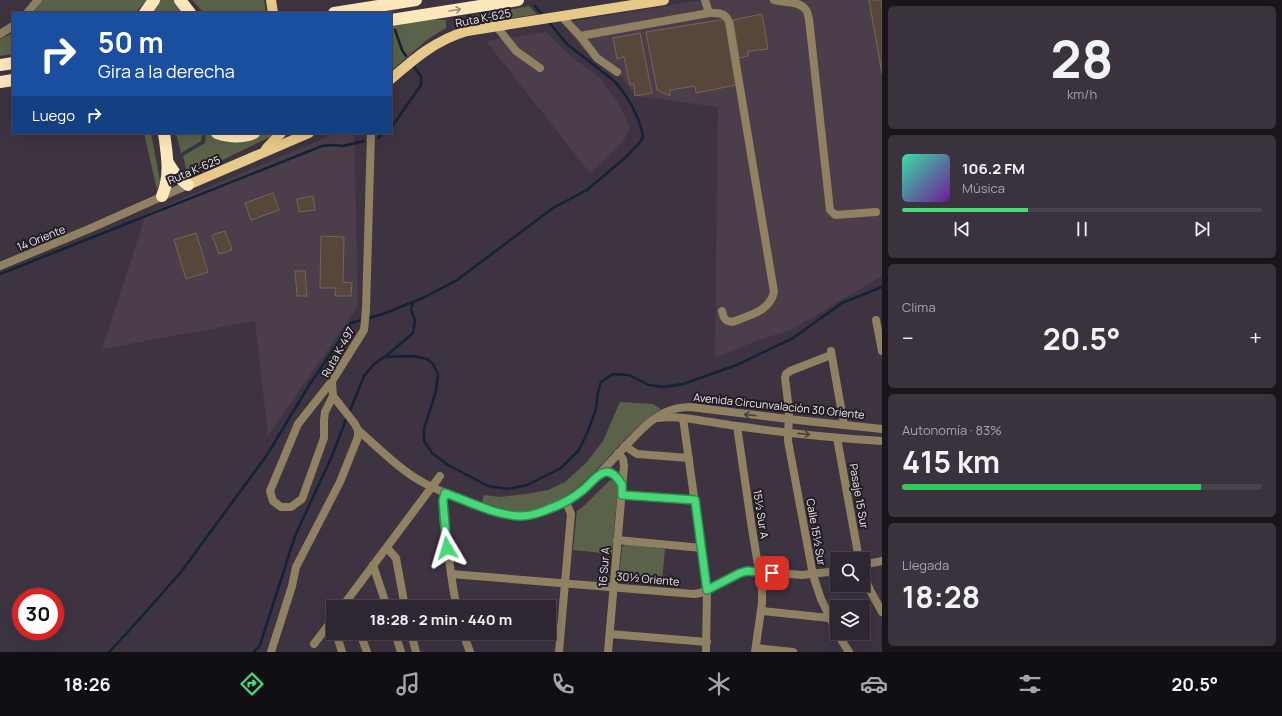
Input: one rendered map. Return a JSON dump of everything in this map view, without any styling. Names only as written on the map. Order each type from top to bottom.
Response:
[{"type":"highway","points":[[146,12],[154,0]]},
{"type":"highway","points":[[180,0],[189,12]]},
{"type":"highway","points":[[340,12],[416,0]]},
{"type":"highway","points":[[392,20],[518,0]]},
{"type":"highway","points":[[0,65],[12,63]]},
{"type":"highway","points":[[0,82],[12,80]]},
{"type":"highway","points":[[162,196],[168,179],[168,163],[164,134]]},
{"type":"highway","points":[[220,134],[238,137],[250,134]]},
{"type":"highway","points":[[168,163],[176,175],[188,185]]},
{"type":"main road","name":"Ruta K-625","points":[[392,78],[420,54],[444,40],[467,31],[664,0]]},
{"type":"main road","points":[[259,155],[275,141],[280,134]]},
{"type":"main road","name":"Ruta K-625","points":[[188,185],[259,155],[291,137],[304,134]]},
{"type":"street","points":[[29,12],[38,0]]},
{"type":"street","points":[[705,0],[709,13]]},
{"type":"street","points":[[774,0],[801,6],[806,10],[809,19],[830,210],[835,215],[876,212]]},
{"type":"street","points":[[580,36],[709,13],[720,13],[724,15],[729,22],[774,292],[773,298],[765,308],[755,314],[733,322],[727,321],[724,318],[722,310]]},
{"type":"street","points":[[557,17],[580,36],[597,58],[617,72]]},
{"type":"street","points":[[0,34],[12,27]]},
{"type":"street","points":[[497,27],[516,51],[540,68]]},
{"type":"street","name":"Ruta K-497","points":[[335,398],[332,381],[364,330],[366,310],[371,134]]},
{"type":"street","name":"Ruta K-625","points":[[89,229],[188,185]]},
{"type":"street","name":"14 Oriente","points":[[0,266],[89,229]]},
{"type":"street","points":[[876,320],[882,351]]},
{"type":"street","name":"Calle 15½ Sur","points":[[829,618],[812,575],[788,444],[789,410],[785,378],[786,374],[831,352],[844,425]]},
{"type":"street","points":[[271,652],[292,586],[296,567],[340,482],[358,437],[356,427],[335,398],[325,412],[324,438],[302,500],[291,507],[281,507],[273,501],[270,491],[298,424],[332,381]]},
{"type":"street","name":"Avenida Circunvalación 30 Oriente","points":[[356,427],[408,473],[425,484],[499,513],[523,516],[537,513],[566,502],[584,490],[618,453],[653,419],[672,409],[681,407],[788,420],[882,429]]},
{"type":"street","name":"Avenida Circunvalación 30 Oriente","points":[[653,419],[667,417],[684,418],[837,438],[882,441]]},
{"type":"street","points":[[684,418],[707,590],[706,652]]},
{"type":"street","name":"15½ Sur A","points":[[737,426],[747,500],[763,595],[755,650]]},
{"type":"street","name":"Pasaje 15 Sur","points":[[837,438],[858,552]]},
{"type":"street","points":[[625,446],[634,453],[638,454],[689,458]]},
{"type":"street","name":"16 Sur A","points":[[608,652],[624,461],[618,453]]},
{"type":"street","points":[[596,476],[610,473],[616,476],[622,485]]},
{"type":"street","points":[[348,600],[440,476]]},
{"type":"street","points":[[445,493],[443,501],[445,534],[456,600]]},
{"type":"street","points":[[622,495],[695,500]]},
{"type":"street","points":[[559,652],[571,514],[566,502]]},
{"type":"street","points":[[617,540],[702,548]]},
{"type":"street","points":[[387,548],[396,558],[404,600]]},
{"type":"street","points":[[870,564],[882,561]]},
{"type":"street","points":[[373,566],[385,600]]},
{"type":"street","name":"30½ Oriente","points":[[451,574],[694,594],[707,590],[747,571],[795,575],[812,575],[830,571]]},
{"type":"street","points":[[870,592],[882,612]]},
{"type":"street","points":[[761,611],[829,618]]},
{"type":"street","points":[[556,628],[561,628]]},
{"type":"street","points":[[314,644],[326,629]]},
{"type":"street","points":[[610,634],[707,642]]},
{"type":"street","points":[[338,640],[342,652]]},
{"type":"street","points":[[363,640],[367,652]]},
{"type":"street","points":[[397,640],[401,652]]},
{"type":"street","points":[[413,640],[416,652]]},
{"type":"street","points":[[466,640],[470,652]]},
{"type":"street","name":"Calle 15½ Sur","points":[[841,640],[849,652]]},
{"type":"street","points":[[755,650],[793,652]]},
{"type":"shaded area","points":[[703,0],[882,0],[882,276],[791,330],[756,341],[715,358],[718,107],[635,96],[614,65],[582,49],[563,23]]},
{"type":"shaded area","points":[[546,32],[567,53],[601,79],[619,104],[630,127],[623,142],[590,173],[486,41]]},
{"type":"shaded area","points":[[334,134],[354,134],[358,306],[268,436],[255,321],[102,349],[146,214]]},
{"type":"green space","points":[[43,0],[147,0],[136,12],[34,12]]},
{"type":"green space","points":[[159,0],[176,0],[182,12],[151,12]]},
{"type":"green space","points":[[192,0],[264,0],[266,12],[203,12]]},
{"type":"green space","points":[[529,6],[537,14],[462,27],[461,18]]},
{"type":"green space","points":[[430,19],[446,20],[446,28],[428,39],[392,70],[392,26]]},
{"type":"green space","points":[[12,33],[12,54],[0,56],[0,39]]},
{"type":"green space","points":[[144,134],[151,134],[160,181],[157,190]]},
{"type":"green space","points":[[176,134],[202,134],[201,141],[181,153]]},
{"type":"green space","points":[[206,134],[210,134],[218,139],[256,138],[261,134],[273,134],[200,171],[191,173],[186,169],[183,156],[205,143]]},
{"type":"green space","points":[[620,402],[653,404],[661,409],[643,422],[594,473],[576,488],[558,501],[537,509],[514,511],[502,509],[482,502],[484,495],[500,497],[526,494],[548,490],[565,482],[586,463],[603,441]]},
{"type":"green space","points":[[610,480],[614,481],[618,486],[612,554],[573,550],[577,511]]},
{"type":"green space","points":[[625,544],[665,549],[662,581],[633,579],[630,583],[622,582],[619,578],[622,547]]},
{"type":"building","points":[[869,0],[882,0],[882,74]]},
{"type":"building","points":[[762,14],[768,49],[748,51],[748,56],[739,58],[733,20]]},
{"type":"building","points":[[726,19],[736,85],[696,93],[695,86],[670,90],[670,96],[657,90],[646,32]]},
{"type":"building","points":[[640,33],[652,93],[635,96],[634,84],[630,85],[624,57],[617,59],[613,38]]},
{"type":"building","points":[[273,193],[279,210],[251,220],[245,203]]},
{"type":"building","points":[[313,196],[315,210],[299,212],[297,199]]},
{"type":"building","points":[[225,231],[232,250],[219,254],[212,235]]},
{"type":"building","points":[[196,233],[208,272],[186,279],[174,240]]},
{"type":"building","points":[[321,236],[344,237],[343,282],[352,283],[351,296],[335,296],[336,288],[320,288]]},
{"type":"building","points":[[295,271],[305,271],[307,296],[297,296]]},
{"type":"waterway","points":[[535,6],[544,17]]},
{"type":"waterway","points":[[109,652],[181,572],[267,455],[308,387],[351,323],[383,314],[425,297],[457,280],[553,208],[587,190],[626,157],[640,142],[643,137],[639,122],[632,106],[623,92],[613,80],[567,44],[547,20]]},
{"type":"waterway","points":[[395,30],[402,50],[406,56]]},
{"type":"waterway","points":[[392,127],[421,85],[421,76],[414,67]]},
{"type":"waterway","points":[[378,138],[383,134]]},
{"type":"waterway","points":[[0,274],[322,146],[343,146],[364,141]]},
{"type":"waterway","points":[[349,413],[364,376],[374,364],[384,357],[413,356],[427,359],[433,364],[438,374],[436,391],[424,429],[424,441],[432,453],[448,465],[488,486],[508,489],[527,485],[561,468],[579,450],[596,409],[601,382],[613,374],[629,375],[649,385],[664,387],[683,384],[737,365],[793,338],[842,303],[882,287]]},
{"type":"waterway","points":[[385,357],[413,333],[415,320],[411,310],[413,302]]},
{"type":"waterway","points":[[254,652],[260,645],[295,536],[332,456],[347,417]]},
{"type":"route","points":[[447,548],[443,501],[445,493],[499,513],[523,516],[537,513],[566,502],[584,490],[596,476],[610,473],[616,476],[622,485],[622,495],[695,500],[707,590],[747,571],[772,573]]}]
